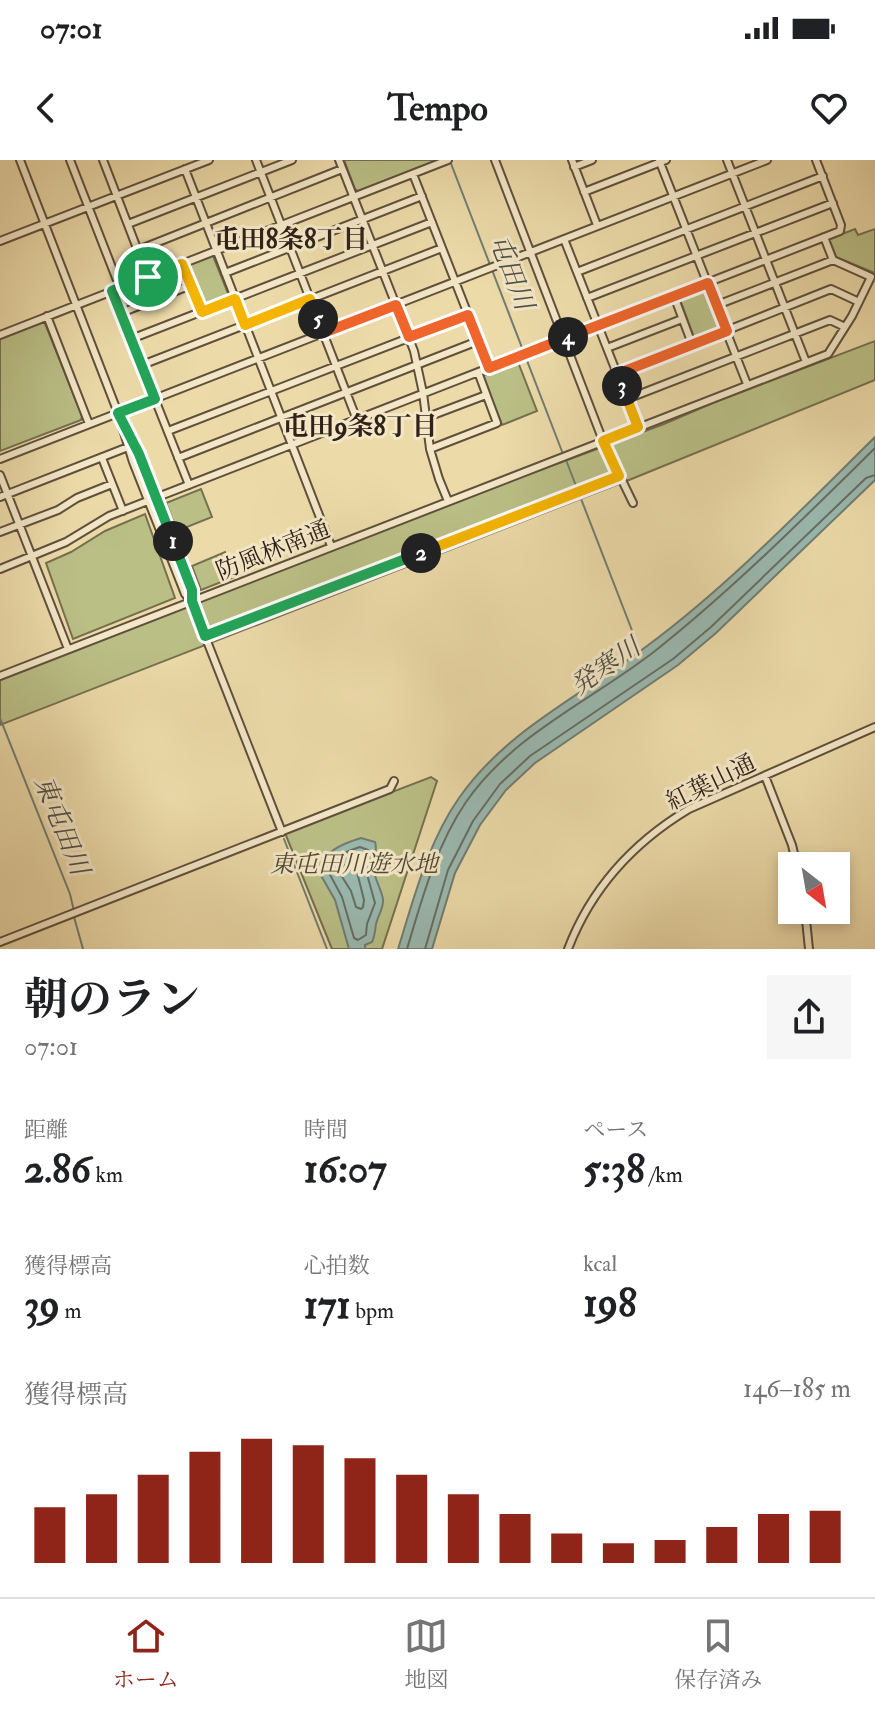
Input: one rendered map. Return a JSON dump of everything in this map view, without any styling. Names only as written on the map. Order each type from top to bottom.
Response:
[{"type":"street","points":[[20,160],[118,413],[148,501],[185,594],[192,601]]},
{"type":"street","points":[[70,160],[116,289],[121,313],[189,485]]},
{"type":"street","points":[[103,160],[148,277]]},
{"type":"street","points":[[0,229],[2,240],[209,160]]},
{"type":"street","points":[[256,160],[357,420]]},
{"type":"street","points":[[128,224],[292,160]]},
{"type":"street","points":[[339,160],[418,364],[430,449],[448,501]]},
{"type":"street","points":[[495,160],[603,441],[633,503]]},
{"type":"street","points":[[592,160],[573,164],[597,225]]},
{"type":"street","points":[[727,160],[806,362]]},
{"type":"street","points":[[0,459],[767,160]]},
{"type":"street","points":[[0,569],[66,542],[123,511],[842,228],[816,160]]},
{"type":"street","points":[[0,335],[446,161]]},
{"type":"street","points":[[584,192],[662,161],[747,384]]},
{"type":"street","points":[[185,169],[331,546]]},
{"type":"street","points":[[138,250],[342,169]]},
{"type":"street","points":[[413,174],[489,368]]},
{"type":"street","points":[[577,272],[823,176]]},
{"type":"street","points":[[225,273],[422,196]]},
{"type":"street","points":[[587,298],[833,203]]},
{"type":"street","points":[[131,339],[432,222]]},
{"type":"street","points":[[603,441],[828,354],[871,277],[833,260],[824,237]]},
{"type":"street","points":[[564,239],[638,427]]},
{"type":"street","points":[[142,365],[442,248]]},
{"type":"street","points":[[717,305],[833,260]]},
{"type":"street","points":[[182,264],[202,312]]},
{"type":"street","points":[[121,313],[191,285]]},
{"type":"street","points":[[617,374],[831,289],[859,302]]},
{"type":"street","points":[[674,296],[692,344]]},
{"type":"street","points":[[168,431],[468,315]]},
{"type":"street","points":[[47,316],[89,424]]},
{"type":"street","points":[[607,348],[682,319]]},
{"type":"street","points":[[627,399],[830,320],[845,327]]},
{"type":"street","points":[[178,458],[478,341]]},
{"type":"street","points":[[430,449],[497,423],[478,372]]},
{"type":"street","points":[[425,418],[486,395]]},
{"type":"street","points":[[118,413],[139,454],[192,590],[192,601],[205,636],[282,832]]},
{"type":"street","name":"防風林南通","points":[[0,676],[603,441]]},
{"type":"street","points":[[4,495],[128,447]]},
{"type":"street","points":[[102,458],[123,511]]},
{"type":"street","points":[[0,475],[4,495],[68,649]]},
{"type":"street","points":[[205,636],[619,476]]},
{"type":"street","points":[[0,532],[58,510],[77,498],[112,484]]},
{"type":"street","name":"紅葉山通","points":[[568,949],[603,884],[626,858],[669,821],[689,809],[875,727]]},
{"type":"street","points":[[765,776],[794,852]]},
{"type":"street","points":[[0,942],[390,789],[394,781]]},
{"type":"street","points":[[806,924],[809,949]]},
{"type":"green space","points":[[344,160],[437,160],[358,191]]},
{"type":"green space","points":[[855,229],[858,235],[875,229],[875,273],[836,257],[829,239]]},
{"type":"green space","points":[[210,255],[229,296],[204,308],[186,266]]},
{"type":"green space","points":[[706,287],[723,329],[695,340],[679,297]]},
{"type":"green space","points":[[44,321],[81,420],[0,451],[0,338]]},
{"type":"green space","points":[[875,341],[875,380],[629,480],[0,725],[0,678]]},
{"type":"green space","points":[[518,362],[537,411],[502,425],[482,376]]},
{"type":"green space","points":[[201,489],[212,517],[177,531],[166,503]]},
{"type":"green space","points":[[145,514],[175,598],[73,639],[46,563],[105,531]]},
{"type":"green space","points":[[225,552],[234,577],[201,590],[192,566]]},
{"type":"green space","name":"東屯田川遊水地","points":[[431,777],[437,781],[382,949],[332,949],[285,833]]},
{"type":"water","points":[[875,437],[875,480],[716,633],[678,665],[535,763],[506,790],[480,825],[455,873],[432,949],[398,949],[423,871],[439,833],[459,798],[478,774],[547,714],[623,664],[707,598]]},
{"type":"water","points":[[361,838],[375,842],[373,867],[383,902],[372,942],[365,945],[365,949],[349,949],[335,900],[319,872],[329,854]]},
{"type":"waterway","name":"屯田川","points":[[450,161],[563,454]]},
{"type":"waterway","name":"屯田川","points":[[566,460],[640,651]]},
{"type":"waterway","points":[[140,466],[148,489]]},
{"type":"waterway","points":[[157,511],[176,558]]},
{"type":"waterway","name":"東屯田川","points":[[0,718],[74,911]]},
{"type":"waterway","points":[[284,839],[327,949]]},
{"type":"waterway","name":"東屯田川","points":[[74,917],[83,949]]},
{"type":"district","name":"屯田8条8丁目","points":[[291,239]]},
{"type":"district","name":"屯田9条8丁目","points":[[360,426]]},
{"type":"route","points":[[182,264],[202,312],[235,299],[245,325],[310,299],[323,333],[396,305],[409,337],[468,315],[489,368],[708,283],[727,331],[617,374],[638,427],[603,441],[619,476],[205,636],[192,601],[192,590],[139,454],[118,413],[155,399],[112,291],[148,277],[182,264]]},
{"type":"water label","name":"発寒川","points":[[605,666]]}]
